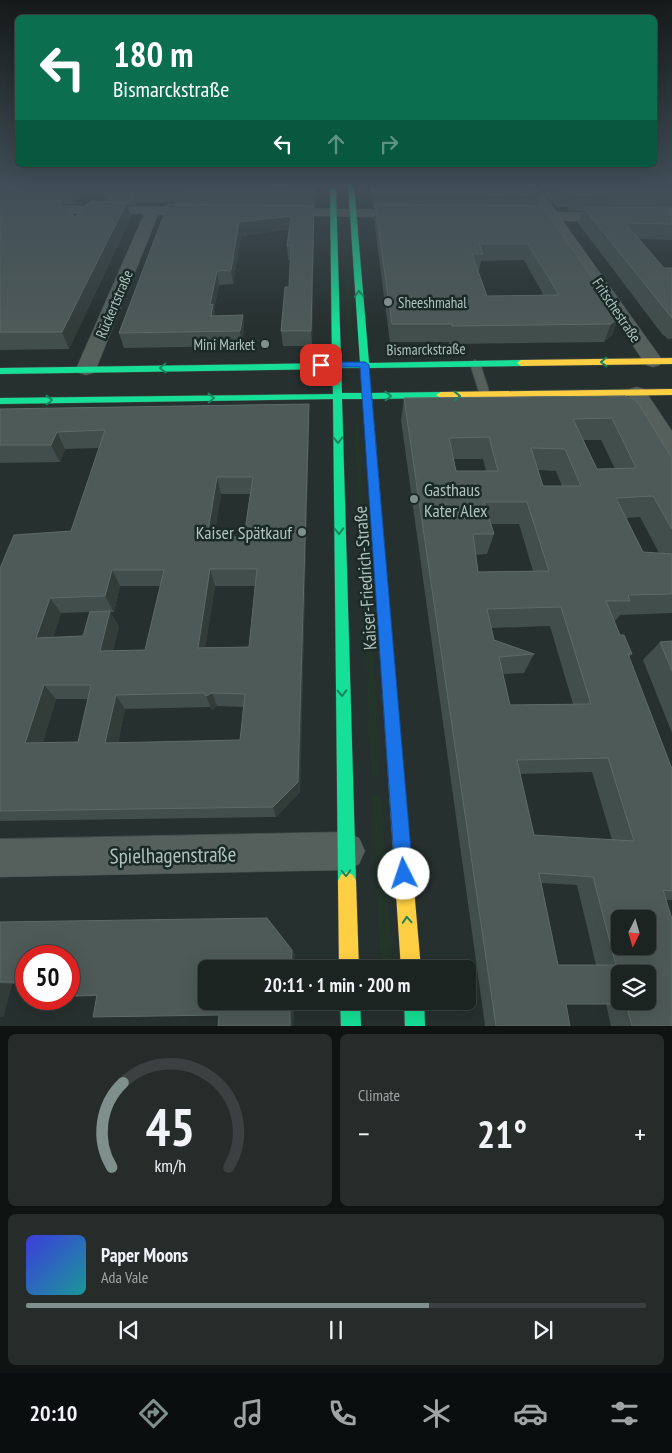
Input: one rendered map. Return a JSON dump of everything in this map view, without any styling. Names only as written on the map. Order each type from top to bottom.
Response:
[{"type":"main road","name":"Kaiser-Friedrich-Straße","points":[[334,233],[349,960]]},
{"type":"main road","name":"Kaiser-Friedrich-Straße","points":[[355,233],[410,960]]},
{"type":"main road","name":"Bismarckstraße","points":[[0,371],[672,361]]},
{"type":"main road","points":[[0,401],[672,392]]},
{"type":"main road","points":[[350,1010],[351,1026]]},
{"type":"main road","points":[[414,1010],[415,1026]]},
{"type":"street","name":"Rückertstraße","points":[[86,370],[143,233]]},
{"type":"street","name":"Fritschestraße","points":[[565,233],[653,361]]},
{"type":"street","points":[[637,393],[672,449]]},
{"type":"street","name":"Spielhagenstraße","points":[[0,858],[346,852]]},
{"type":"lane","points":[[475,363],[485,395]]},
{"type":"green space","points":[[343,233],[347,233],[354,342],[348,342]]},
{"type":"green space","points":[[354,425],[359,425],[380,775],[372,775]]},
{"type":"green space","points":[[372,796],[381,796],[391,960],[381,960]]},
{"type":"building","points":[[0,233],[112,233],[62,332],[0,332]]},
{"type":"building","points":[[157,233],[237,233],[231,270],[217,271],[210,305],[213,304],[211,316],[243,315],[240,331],[119,333]]},
{"type":"building","points":[[289,233],[313,233],[311,331],[281,331],[285,287],[289,287],[291,246],[287,246]]},
{"type":"building","points":[[379,233],[561,233],[593,279],[595,279],[619,317],[611,324],[452,326],[452,324],[392,324]],"holes":[[[479,244],[528,244],[559,295],[487,296],[472,254],[483,254]]]},
{"type":"building","points":[[604,233],[634,233],[664,268],[672,268],[672,318]]},
{"type":"building","points":[[625,396],[636,400],[672,458],[672,529],[653,496],[616,498],[643,552],[672,554],[672,594],[628,595],[630,601],[606,601],[620,635],[624,635],[632,654],[628,654],[672,769],[672,891],[663,890],[672,919],[672,1026],[632,1026],[628,1010],[656,1010],[656,965],[616,965],[613,955],[656,955],[656,910],[611,910],[611,946],[593,877],[539,873],[558,965],[611,965],[611,1004],[566,1004],[570,1026],[496,1026],[404,398]],"holes":[[[612,418],[636,468],[597,469],[573,419]],[[489,437],[498,471],[456,471],[449,438]],[[531,448],[565,449],[581,486],[543,486]],[[484,502],[527,502],[549,571],[478,572],[473,534],[494,534]],[[561,607],[591,704],[510,705],[499,657],[534,654],[494,640],[487,609]],[[608,758],[634,841],[534,835],[517,760]]]},
{"type":"building","points":[[309,404],[298,782],[273,807],[0,811],[0,568],[14,535],[71,531],[105,430],[57,432],[51,445],[0,445],[0,409]],"holes":[[[217,477],[253,477],[244,537],[207,537]],[[210,569],[257,569],[249,647],[198,648]],[[112,570],[164,570],[145,650],[100,651],[110,611],[90,612],[83,636],[36,638],[50,598],[105,596]],[[44,685],[91,685],[78,742],[25,743]],[[204,693],[206,696],[212,693],[245,694],[240,740],[105,743],[116,695]]]},
{"type":"building","points":[[672,641],[672,671],[660,642]]},
{"type":"building","points":[[267,918],[292,950],[291,960],[198,960],[198,1010],[290,1010],[290,1026],[218,1026],[219,1015],[93,1017],[97,995],[80,996],[80,945],[15,945],[15,982],[0,982],[0,922]]},
{"type":"traffic: fast","points":[[334,233],[347,881]]},
{"type":"traffic: fast","points":[[355,233],[396,774]]},
{"type":"traffic: fast","points":[[0,371],[521,363]]},
{"type":"traffic: fast","points":[[0,401],[441,395]]},
{"type":"traffic: fast","points":[[350,1010],[351,1026]]},
{"type":"traffic: fast","points":[[414,1010],[415,1026]]},
{"type":"traffic: slow","points":[[521,363],[672,361]]},
{"type":"traffic: slow","points":[[441,395],[672,392]]},
{"type":"traffic: slow","points":[[396,774],[410,960]]},
{"type":"traffic: slow","points":[[347,881],[349,960]]},
{"type":"place","name":"Sheeshmahal","points":[[388,302]]},
{"type":"place","name":"Mini Market","points":[[265,344]]},
{"type":"place","name":"Gasthaus Kater Alex","points":[[414,499]]},
{"type":"place","name":"Kaiser Spätkauf","points":[[302,532]]},
{"type":"route","points":[[321,365],[365,365],[404,874]]}]
